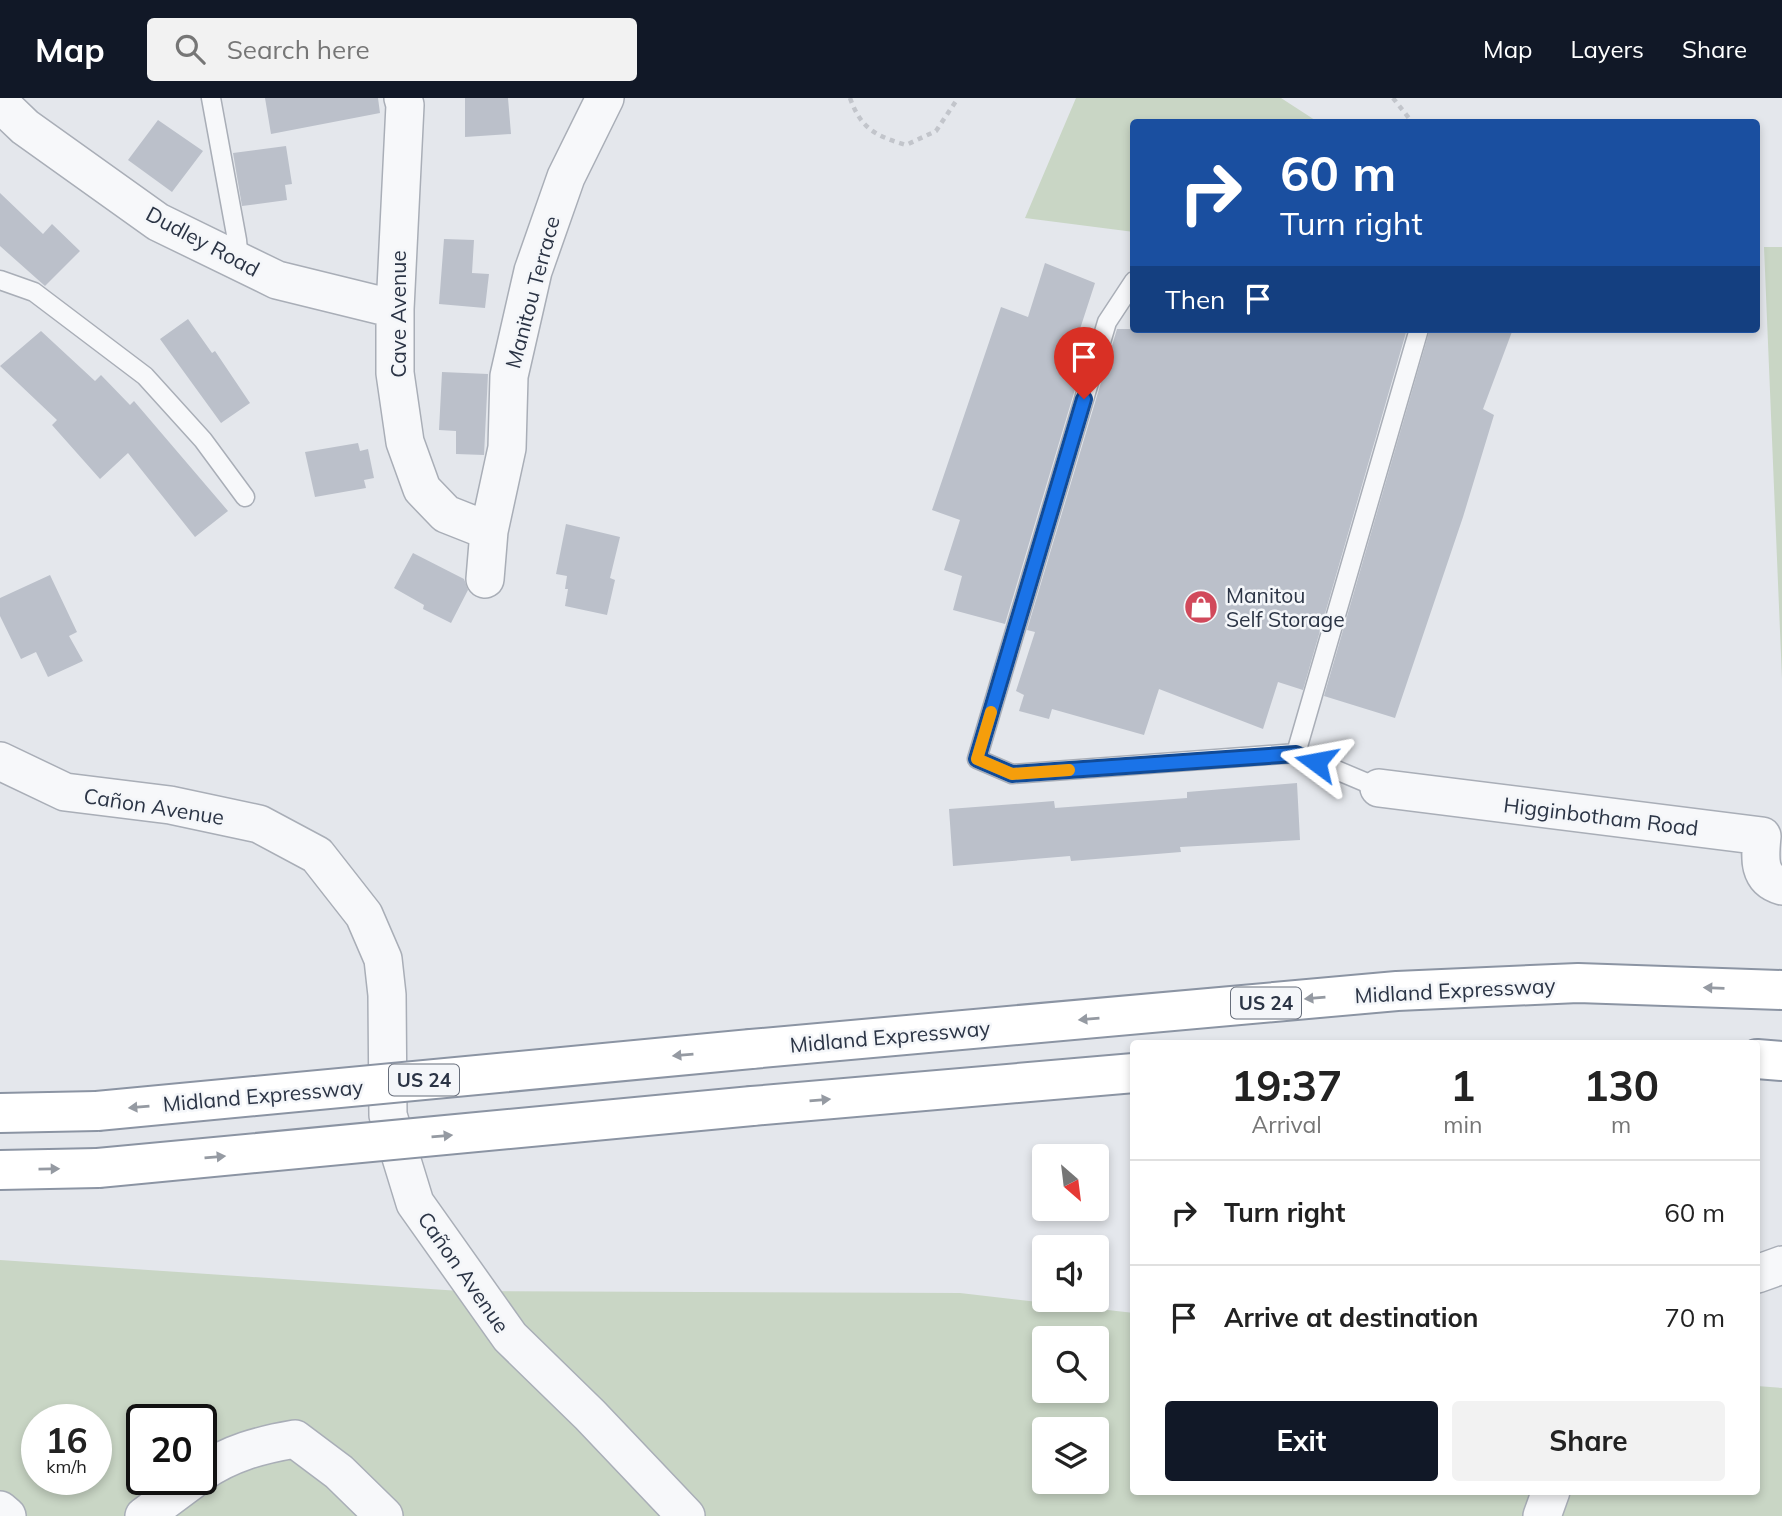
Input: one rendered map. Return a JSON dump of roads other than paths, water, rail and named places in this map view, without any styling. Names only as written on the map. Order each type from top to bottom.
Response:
[{"type":"highway","name":"Midland Expressway","points":[[0,1113],[97,1111],[1397,991],[1577,983],[1782,990]]},
{"type":"highway","points":[[1760,1059],[1782,1061]]},
{"type":"highway","points":[[0,1170],[99,1168],[1130,1073]]},
{"type":"street","name":"Cave Avenue","points":[[403,98],[405,106],[395,309],[395,373],[405,442],[422,489],[446,514],[489,531]]},
{"type":"street","name":"Manitou Terrace","points":[[485,579],[489,531],[507,448],[509,376],[533,271],[566,177],[605,98]]},
{"type":"street","name":"Dudley Road","points":[[0,103],[25,127],[158,222],[277,279],[395,309]]},
{"type":"street","name":"Cañon Avenue","points":[[0,761],[65,792],[170,805],[259,824],[317,855],[364,915],[383,959],[387,995],[388,1115],[415,1203],[510,1337],[590,1415],[686,1516]]},
{"type":"street","name":"Higginbotham Road","points":[[1379,788],[1762,836],[1759,865],[1772,883],[1782,886]]},
{"type":"street","points":[[1760,1273],[1782,1265]]},
{"type":"street","points":[[217,1462],[257,1446],[295,1439],[339,1472],[384,1516]]},
{"type":"street","points":[[144,1516],[172,1495]]},
{"type":"street","points":[[1542,1516],[1550,1495]]},
{"type":"street","points":[[0,1510],[7,1516]]},
{"type":"lane","points":[[211,98],[239,261]]},
{"type":"lane","points":[[0,280],[34,292],[145,376],[204,440],[245,496]]},
{"type":"lane","points":[[1130,287],[1107,322],[977,759],[1012,774],[1296,754],[1379,788]]},
{"type":"lane","points":[[1296,754],[1418,333]]},
{"type":"place","name":"Manitou Self Storage","points":[[1201,607]]}]
